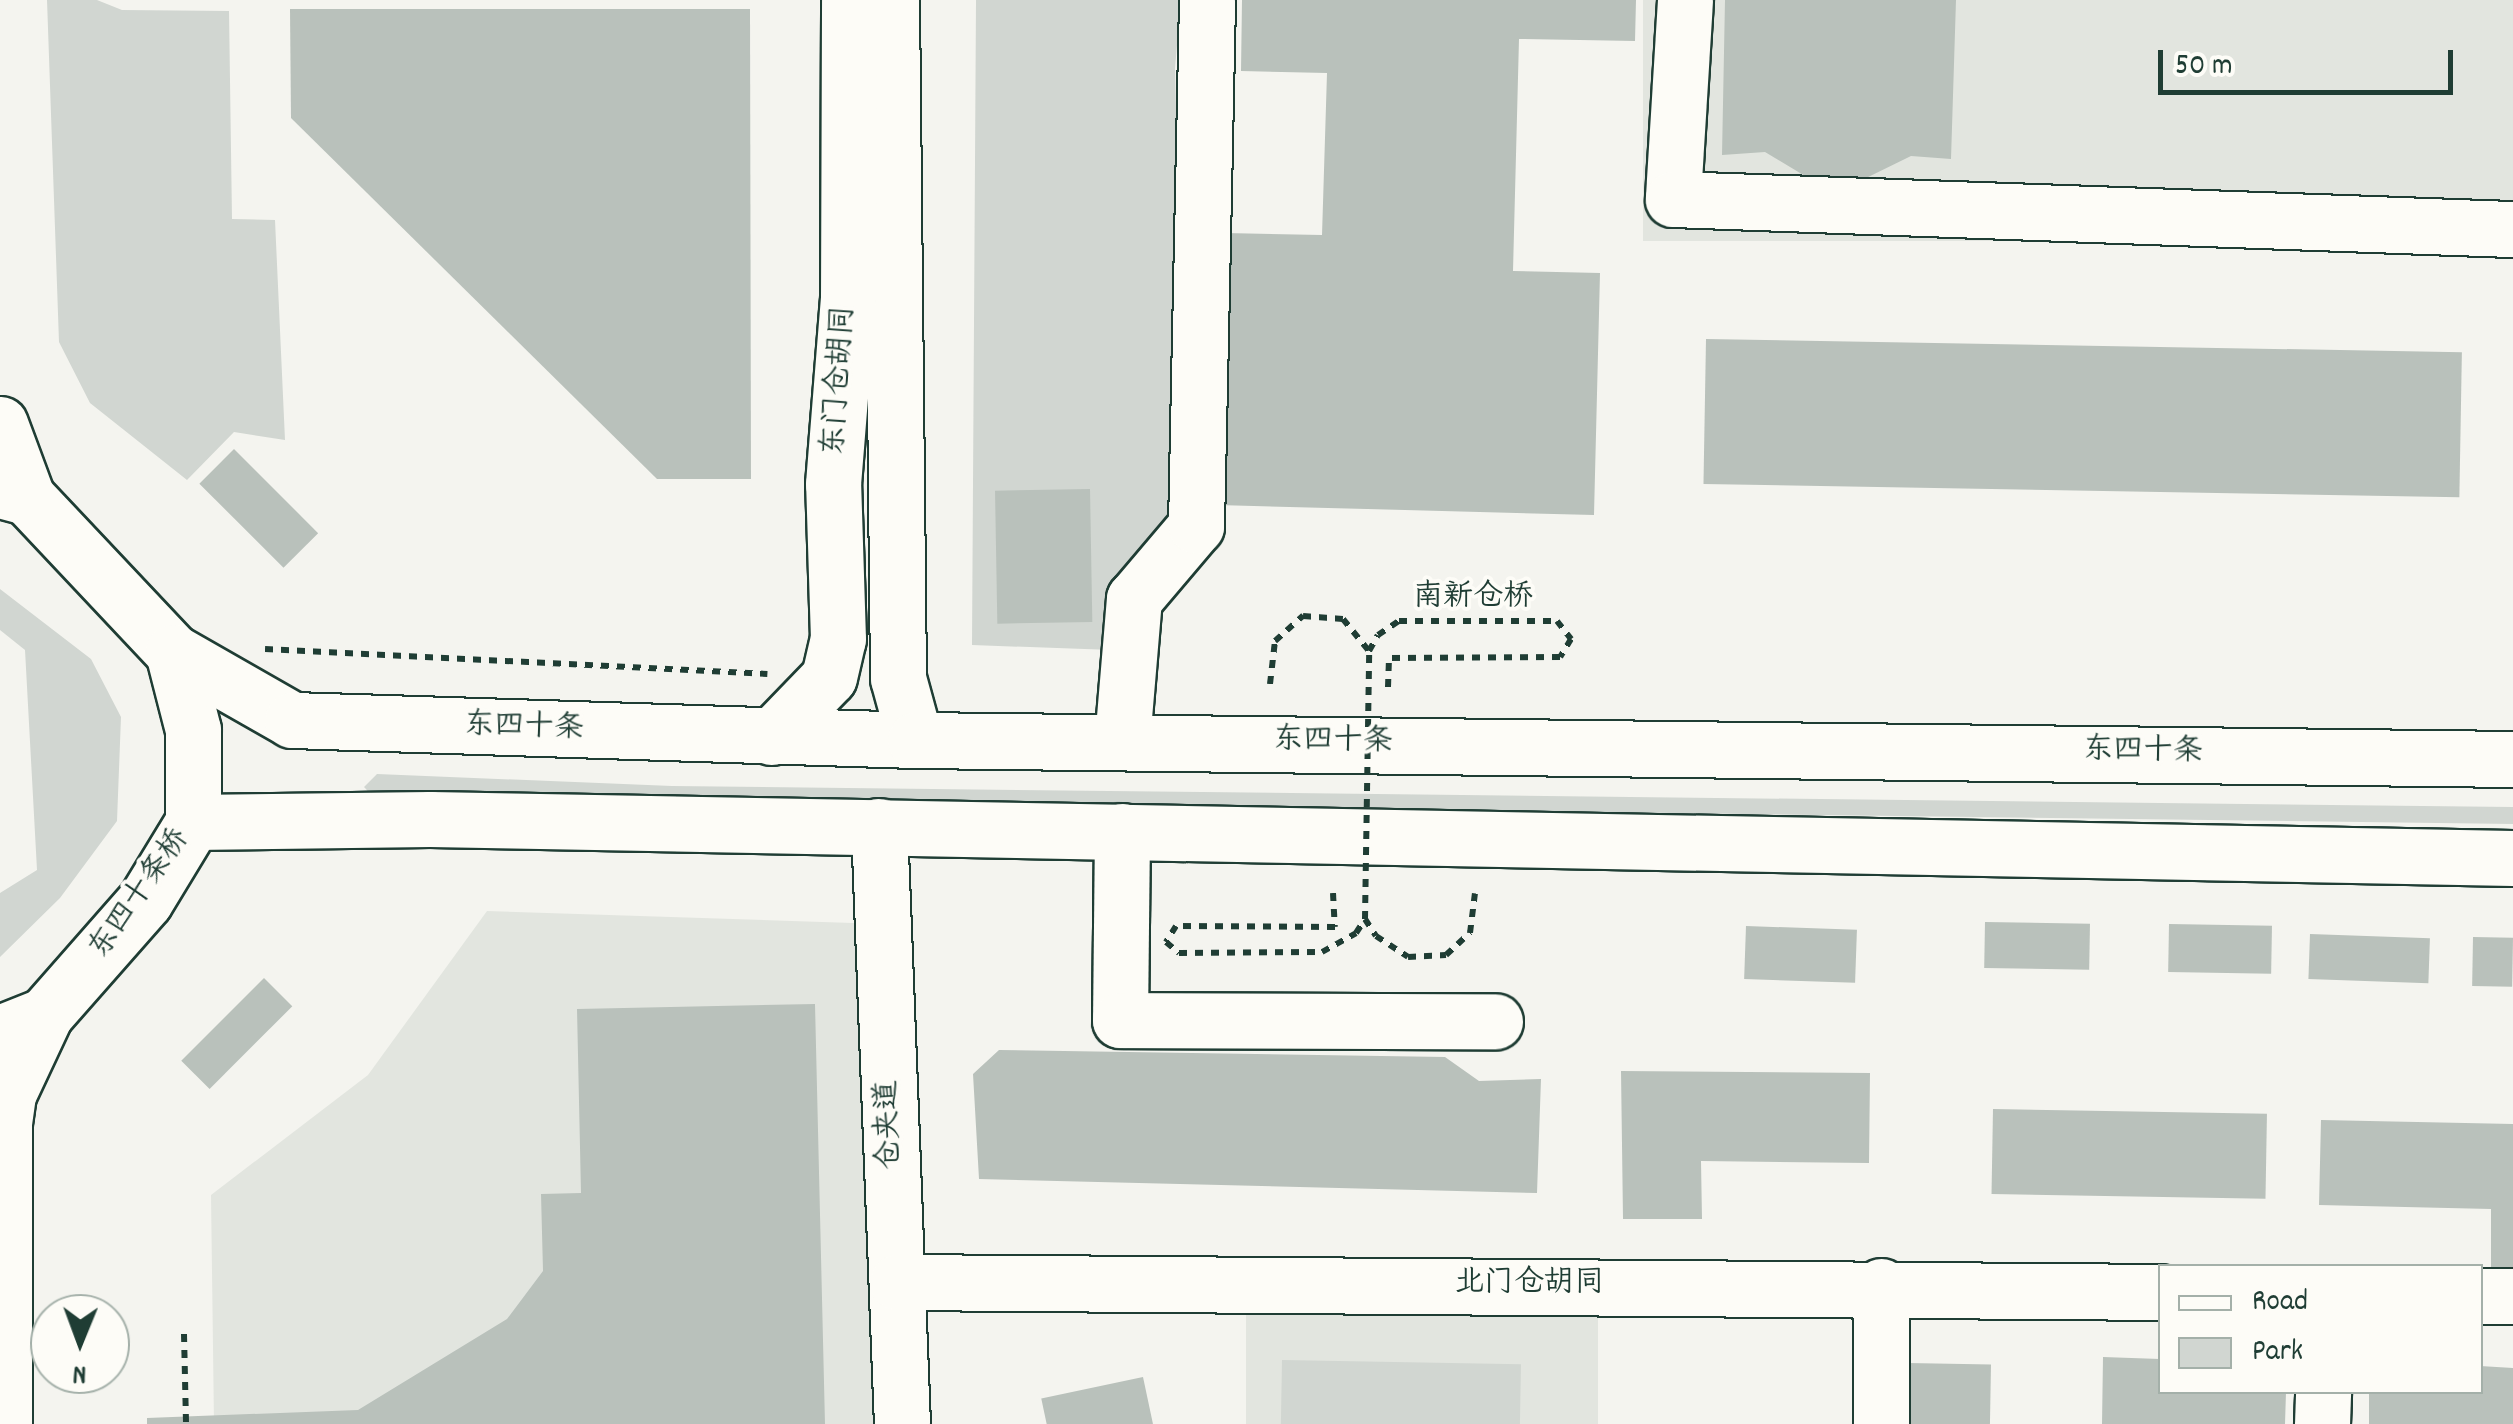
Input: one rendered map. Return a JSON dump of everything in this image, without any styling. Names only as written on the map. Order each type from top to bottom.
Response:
[{"type":"main road","name":"东门仓胡同","points":[[829,677],[838,639],[833,484],[848,299],[849,0]]},
{"type":"main road","name":"东门仓胡同","points":[[891,0],[898,678],[916,740]]},
{"type":"main road","points":[[1122,742],[1134,599],[1196,526],[1207,0]]},
{"type":"main road","points":[[1685,0],[1673,198],[2513,229]]},
{"type":"main road","points":[[0,424],[13,494]]},
{"type":"main road","name":"东四十条桥","points":[[4,1424],[4,1122],[22,1024],[144,901],[193,822],[193,730],[172,652],[13,494]]},
{"type":"main road","name":"东四十条","points":[[172,652],[292,720],[916,740],[2513,758]]},
{"type":"main road","points":[[771,737],[829,677]]},
{"type":"main road","points":[[193,822],[289,817],[878,826],[2513,858]]},
{"type":"main road","name":"仓夹道","points":[[878,826],[902,1424]]},
{"type":"main road","points":[[1122,831],[1120,1020],[1494,1021]]},
{"type":"main road","name":"北门仓胡同","points":[[897,1282],[1882,1286],[2158,1292]]},
{"type":"main road","points":[[1881,1424],[1882,1286]]},
{"type":"main road","points":[[2483,1296],[2513,1296]]},
{"type":"main road","points":[[2322,1424],[2323,1394]]},
{"type":"path","points":[[1270,684],[1269,657],[1287,626],[1303,616],[1343,619],[1369,652],[1365,919],[1343,944],[1322,952],[1179,953],[1166,942],[1176,926],[1336,927],[1333,893]]},
{"type":"path","name":"南新仓桥","points":[[1369,652],[1399,620],[1558,621],[1571,638],[1560,657],[1388,658],[1388,687]]},
{"type":"path","points":[[259,649],[829,677]]},
{"type":"path","points":[[1365,919],[1392,949],[1427,958],[1460,946],[1474,916],[1474,893]]},
{"type":"path","points":[[184,1334],[186,1424]]},
{"type":"shaded area","points":[[1643,0],[2513,0],[2513,241],[1643,241]]},
{"type":"shaded area","points":[[487,911],[913,925],[911,1424],[214,1424],[211,1195],[368,1075]]},
{"type":"shaded area","points":[[1246,1315],[1598,1315],[1598,1424],[1246,1424]]},
{"type":"green space","points":[[47,0],[97,0],[122,10],[229,11],[232,219],[275,220],[285,440],[234,432],[187,480],[90,403],[59,342]]},
{"type":"green space","points":[[976,0],[1181,0],[1175,68],[1186,521],[1112,650],[972,645]]},
{"type":"green space","points":[[0,589],[91,659],[121,717],[117,821],[60,898],[0,957],[0,893],[37,870],[25,650],[0,630]]},
{"type":"green space","points":[[377,774],[672,786],[2513,807],[2513,824],[670,800],[379,803],[364,787]]},
{"type":"green space","points":[[1282,1360],[1521,1364],[1520,1424],[1281,1424]]},
{"type":"building","points":[[1242,0],[1636,0],[1635,41],[1519,39],[1513,271],[1600,273],[1594,515],[1217,505],[1225,233],[1322,235],[1327,73],[1241,71]]},
{"type":"building","points":[[1725,0],[1956,0],[1951,159],[1911,156],[1858,182],[1815,182],[1765,152],[1722,155]]},
{"type":"building","points":[[290,9],[750,9],[751,479],[657,479],[291,118]]},
{"type":"building","points":[[1706,339],[2462,352],[2459,497],[1703,484]]},
{"type":"building","points":[[234,449],[318,533],[283,568],[199,484]]},
{"type":"building","points":[[1090,489],[1092,622],[997,624],[995,491]]},
{"type":"building","points":[[1985,922],[2090,924],[2089,970],[1984,968]]},
{"type":"building","points":[[2169,924],[2272,926],[2271,974],[2168,972]]},
{"type":"building","points":[[1746,926],[1857,930],[1855,983],[1744,979]]},
{"type":"building","points":[[2310,934],[2430,938],[2428,983],[2308,979]]},
{"type":"building","points":[[2473,937],[2513,938],[2512,987],[2472,986]]},
{"type":"building","points":[[264,978],[292,1006],[210,1089],[181,1061]]},
{"type":"building","points":[[815,1004],[825,1424],[147,1424],[147,1418],[358,1410],[507,1319],[543,1271],[541,1194],[581,1193],[577,1009]]},
{"type":"building","points":[[999,1050],[1445,1057],[1479,1081],[1541,1079],[1537,1193],[979,1179],[973,1074]]},
{"type":"building","points":[[1621,1071],[1870,1073],[1869,1163],[1701,1161],[1702,1219],[1623,1219]]},
{"type":"building","points":[[1993,1109],[2267,1114],[2265,1199],[1992,1194]]},
{"type":"building","points":[[2321,1120],[2513,1124],[2513,1268],[2491,1267],[2491,1209],[2319,1205]]},
{"type":"building","points":[[2103,1357],[2158,1359],[2158,1394],[2286,1394],[2285,1424],[2102,1424]]},
{"type":"building","points":[[1908,1363],[1991,1364],[1990,1424],[1907,1424]]},
{"type":"building","points":[[2483,1366],[2513,1368],[2513,1424],[2369,1424],[2369,1394],[2483,1394]]},
{"type":"building","points":[[1143,1377],[1153,1424],[1047,1424],[1041,1399]]}]
